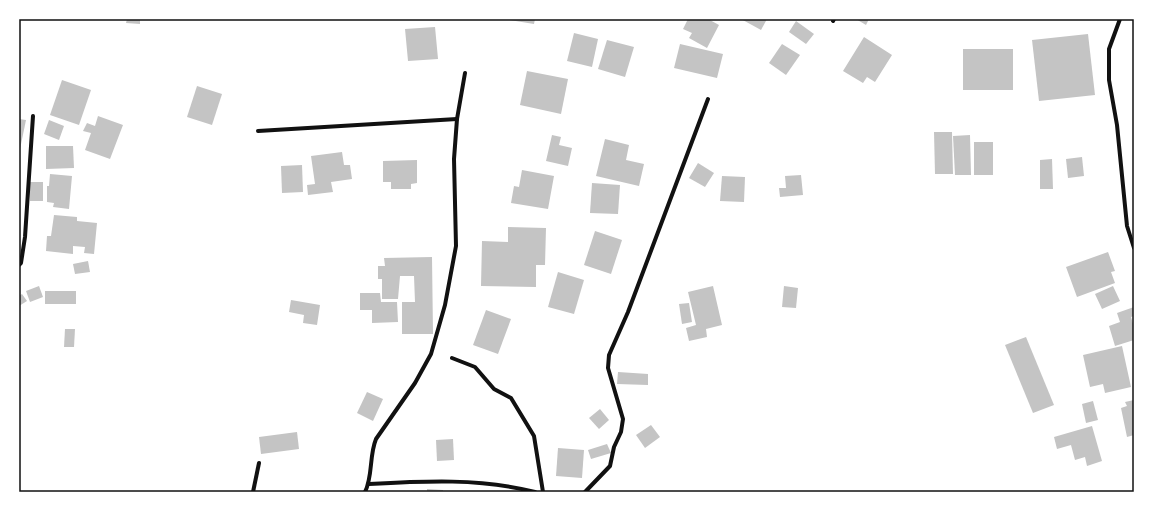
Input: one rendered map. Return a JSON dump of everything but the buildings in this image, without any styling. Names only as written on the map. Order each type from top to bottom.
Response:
[{"type":"street","points":[[1120,19],[1109,49],[1109,80],[1117,125],[1127,226],[1134,248]]},
{"type":"street","points":[[365,492],[369,484],[372,450],[376,439],[415,383],[432,354],[445,305],[456,246],[454,159],[465,73]]},
{"type":"street","points":[[585,492],[610,466],[614,447],[621,432],[623,419],[608,368],[610,355],[628,312],[708,99]]},
{"type":"street","points":[[19,264],[21,263],[25,237],[33,116]]},
{"type":"street","points":[[258,131],[458,119]]},
{"type":"street","points":[[452,358],[475,367],[494,389],[511,398],[534,436],[543,492]]},
{"type":"street","points":[[253,492],[259,463]]},
{"type":"street","points":[[369,484],[441,481],[508,485],[535,492]]}]
